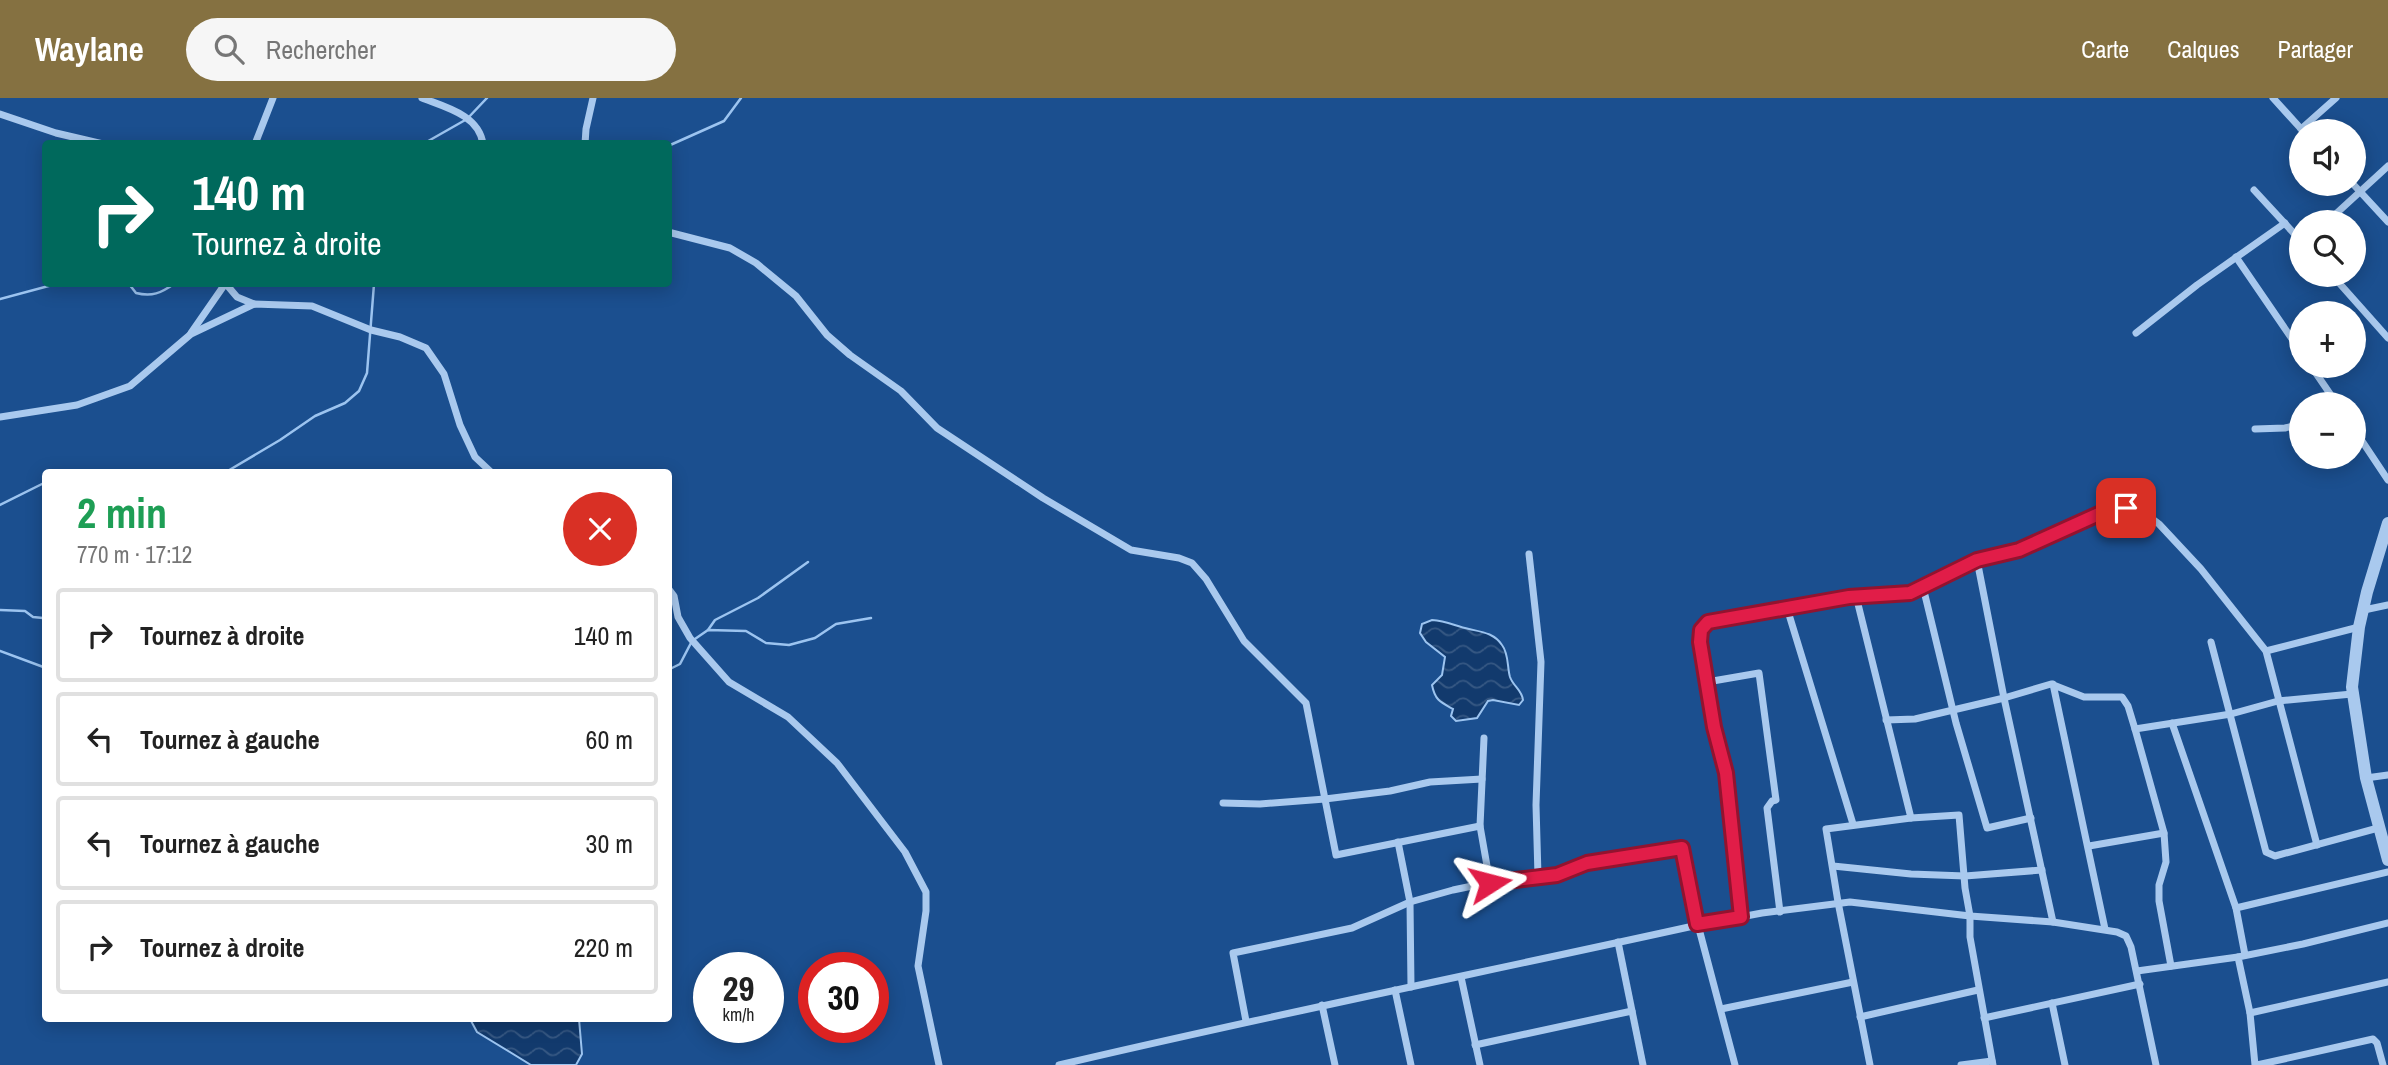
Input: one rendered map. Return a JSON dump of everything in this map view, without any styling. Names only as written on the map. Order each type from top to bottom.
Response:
[{"type":"street","points":[[257,140],[273,98]]},
{"type":"street","points":[[422,98],[452,110],[474,123],[483,140]]},
{"type":"street","points":[[585,140],[593,98]]},
{"type":"street","points":[[2273,98],[2292,119]]},
{"type":"street","points":[[2314,119],[2336,98]]},
{"type":"street","points":[[0,114],[86,140]]},
{"type":"street","points":[[2366,187],[2388,166]]},
{"type":"street","points":[[2254,190],[2289,228]]},
{"type":"street","points":[[2341,210],[2356,196]]},
{"type":"street","points":[[2365,196],[2388,222]]},
{"type":"street","points":[[2136,333],[2285,223]]},
{"type":"street","points":[[672,233],[730,248],[756,263],[796,296],[827,335],[901,391],[937,428],[1043,498],[1131,550],[1179,558],[1192,563],[1206,579],[1244,641],[1306,703],[1336,855],[1480,826]]},
{"type":"street","points":[[2236,257],[2289,334]]},
{"type":"street","points":[[191,334],[223,287]]},
{"type":"street","points":[[228,287],[237,297],[254,304],[312,306],[426,348],[444,374],[460,425],[475,457],[488,469]]},
{"type":"street","points":[[2343,287],[2388,338]]},
{"type":"street","points":[[0,417],[77,405],[130,386],[191,334],[254,304]]},
{"type":"street","points":[[2255,429],[2289,427]]},
{"type":"street","points":[[2366,447],[2388,480]]},
{"type":"street","points":[[1741,917],[1726,773],[1714,727],[1700,642],[1701,630],[1708,622],[1856,596],[1900,595],[1923,587],[1977,560],[2019,550],[2112,508],[2142,511],[2159,524],[2201,569],[2266,651],[2317,845]]},
{"type":"street","points":[[2388,523],[2359,627],[2352,694],[2366,778],[2388,860]]},
{"type":"street","points":[[1529,554],[1541,662],[1536,805],[1538,876]]},
{"type":"street","points":[[1977,560],[2053,922]]},
{"type":"street","points":[[1923,587],[1953,711],[1987,828],[2031,817]]},
{"type":"street","points":[[672,593],[678,617],[690,638],[719,672],[729,682],[788,717],[837,763],[905,852],[926,892],[918,966],[939,1065]]},
{"type":"street","points":[[1856,596],[1911,818]]},
{"type":"street","points":[[2364,610],[2388,605]]},
{"type":"street","points":[[1787,608],[1853,824]]},
{"type":"street","points":[[2266,651],[2359,627]]},
{"type":"street","points":[[2211,642],[2266,852],[2275,856],[2378,828]]},
{"type":"street","points":[[1707,682],[1759,673],[1776,800],[1769,803],[1767,814],[1780,912]]},
{"type":"street","points":[[2053,684],[2105,929]]},
{"type":"street","points":[[1885,720],[1915,719],[1953,711],[2053,684],[2084,697],[2119,695],[2127,706],[2135,729],[2164,833],[2166,862],[2161,872],[2158,894],[2171,966]]},
{"type":"street","points":[[2135,729],[2231,714],[2278,701],[2352,694]]},
{"type":"street","points":[[2172,723],[2236,908],[2256,1065],[2373,1039],[2378,1043],[2382,1065]]},
{"type":"street","points":[[1484,738],[1480,826],[1490,883]]},
{"type":"street","points":[[2366,778],[2388,775]]},
{"type":"street","points":[[1223,803],[1260,804],[1325,799],[1390,791],[1430,782],[1482,779]]},
{"type":"street","points":[[1858,1065],[1869,1064],[1826,829],[1853,824],[1959,815],[1970,937],[1992,1063],[1961,1065]]},
{"type":"street","points":[[2088,846],[2164,833]]},
{"type":"street","points":[[1398,842],[1410,902],[1411,987]]},
{"type":"street","points":[[1246,1021],[1233,953],[1352,928],[1410,902],[1453,890],[1557,875],[1587,863],[1682,848],[1698,925],[1735,1065]]},
{"type":"street","points":[[1833,866],[1965,876],[2042,870]]},
{"type":"street","points":[[2236,908],[2388,872]]},
{"type":"street","points":[[1059,1065],[1246,1021],[1698,925],[1838,902],[2053,922],[2105,929],[2126,936],[2137,971],[2157,1065]]},
{"type":"street","points":[[2137,971],[2241,956],[2388,923]]},
{"type":"street","points":[[1618,942],[1643,1065]]},
{"type":"street","points":[[1461,977],[1480,1065]]},
{"type":"street","points":[[1721,1009],[1853,982]]},
{"type":"street","points":[[2250,1013],[2388,982]]},
{"type":"street","points":[[1984,1018],[2140,985]]},
{"type":"street","points":[[1395,990],[1411,1065]]},
{"type":"street","points":[[1860,1017],[1978,990]]},
{"type":"street","points":[[2052,1003],[2065,1065]]},
{"type":"street","points":[[1322,1005],[1335,1065]]},
{"type":"street","points":[[1475,1045],[1632,1011]]},
{"type":"water","points":[[1432,620],[1483,632],[1499,641],[1506,652],[1510,677],[1523,700],[1519,705],[1488,701],[1477,718],[1456,721],[1451,716],[1453,709],[1439,700],[1432,685],[1442,675],[1445,657],[1426,642],[1420,633],[1422,624]]},
{"type":"water","points":[[472,1022],[579,1022],[582,1054],[576,1065],[531,1065],[477,1032]]},
{"type":"waterway","points":[[430,140],[467,119],[487,98]]},
{"type":"waterway","points":[[672,144],[724,121],[741,98]]},
{"type":"waterway","points":[[0,299],[45,287]]},
{"type":"waterway","points":[[131,287],[136,293],[147,295],[169,287]]},
{"type":"waterway","points":[[231,469],[315,416],[345,403],[359,391],[367,373],[374,287]]},
{"type":"waterway","points":[[0,505],[42,484]]},
{"type":"waterway","points":[[708,630],[715,620],[758,598],[808,562]]},
{"type":"waterway","points":[[0,610],[25,611],[33,617],[42,618]]},
{"type":"waterway","points":[[672,668],[680,664],[692,641],[708,630],[746,631],[766,643],[789,645],[815,638],[836,624],[871,618]]},
{"type":"waterway","points":[[0,651],[42,667]]},
{"type":"route","points":[[1490,883],[1557,875],[1587,863],[1682,848],[1697,924],[1741,917],[1726,773],[1714,727],[1700,642],[1701,630],[1708,622],[1849,597],[1910,593],[1977,560],[2019,550],[2112,508],[2126,508]]}]
